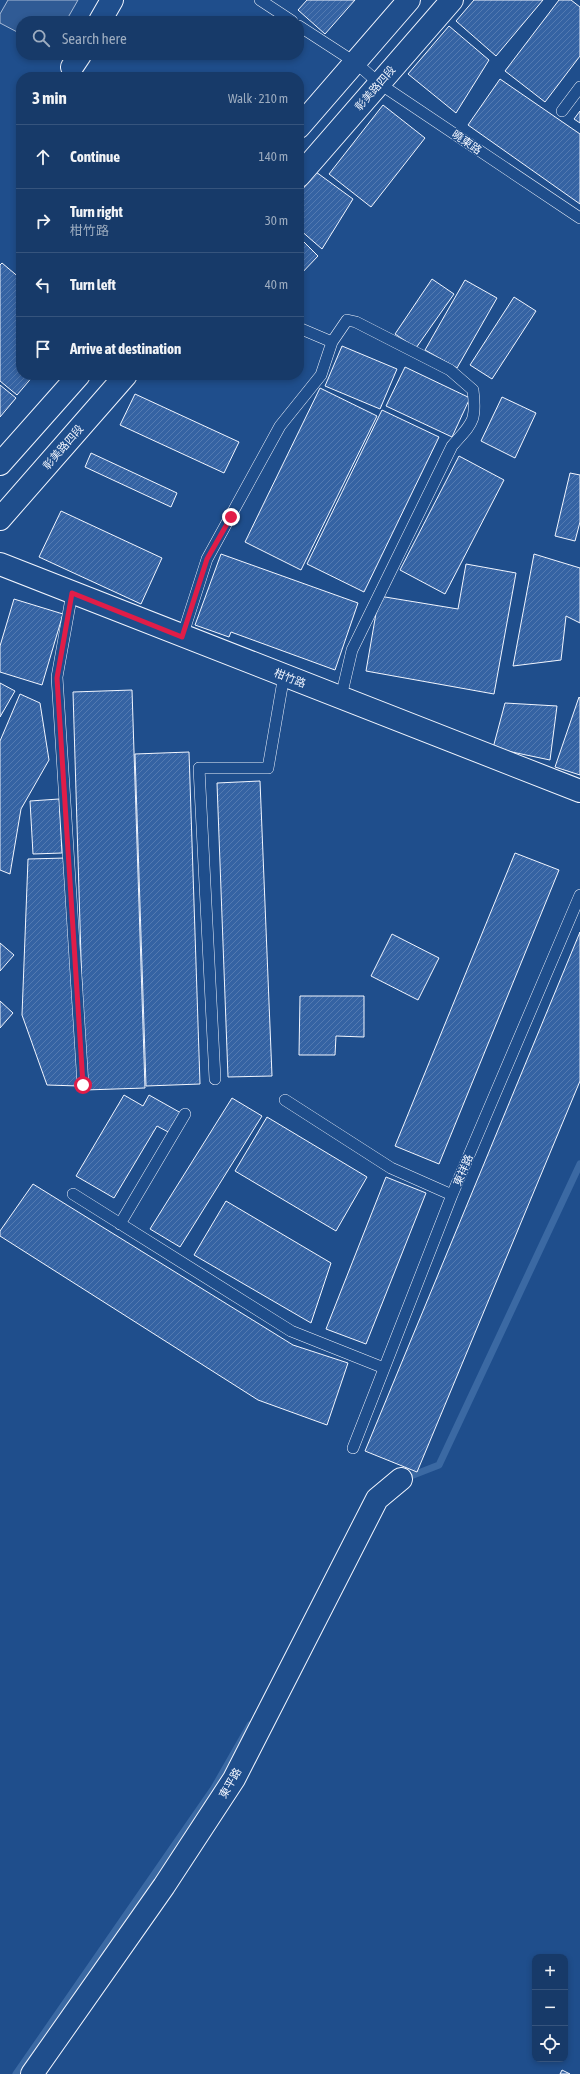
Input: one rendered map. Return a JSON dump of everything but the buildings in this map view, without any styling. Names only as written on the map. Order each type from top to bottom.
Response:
[{"type":"street","points":[[103,16],[112,0]]},
{"type":"street","points":[[304,121],[409,0]]},
{"type":"street","name":"彰美路四段","points":[[304,170],[452,0]]},
{"type":"street","points":[[0,464],[75,380]]},
{"type":"street","name":"彰美路四段","points":[[0,519],[122,380]]},
{"type":"street","name":"柑竹路","points":[[0,564],[182,637],[341,697],[580,791]]},
{"type":"street","name":"東平路","points":[[32,2074],[164,1886],[234,1779],[377,1499],[401,1479]]},
{"type":"lane","points":[[260,0],[284,16]]},
{"type":"lane","name":"曉東路","points":[[304,29],[356,63],[380,84],[580,218]]},
{"type":"lane","points":[[562,110],[580,87]]},
{"type":"lane","points":[[182,637],[207,559],[280,426],[321,375],[332,342],[347,320],[370,328],[450,370],[474,390],[476,411],[473,422],[452,446],[352,650],[341,697]]},
{"type":"lane","points":[[304,330],[332,342]]},
{"type":"lane","points":[[72,593],[57,678],[83,1085]]},
{"type":"lane","points":[[215,1079],[200,768],[268,768],[284,676]]},
{"type":"lane","name":"東祥路","points":[[353,1448],[452,1195],[580,895]]},
{"type":"lane","points":[[285,1100],[391,1168],[452,1195]]},
{"type":"lane","points":[[120,1224],[185,1114]]},
{"type":"lane","points":[[73,1194],[290,1331],[384,1368]]},
{"type":"shaded area","points":[[8,0],[78,0],[69,16],[16,16],[16,31],[0,23],[0,14]]},
{"type":"waterway","points":[[403,1479],[439,1465],[580,1164]]},
{"type":"waterway","points":[[16,2074],[214,1788],[250,1725]]},
{"type":"route","points":[[83,1085],[57,678],[72,593],[182,637],[207,559],[231,517]]}]
